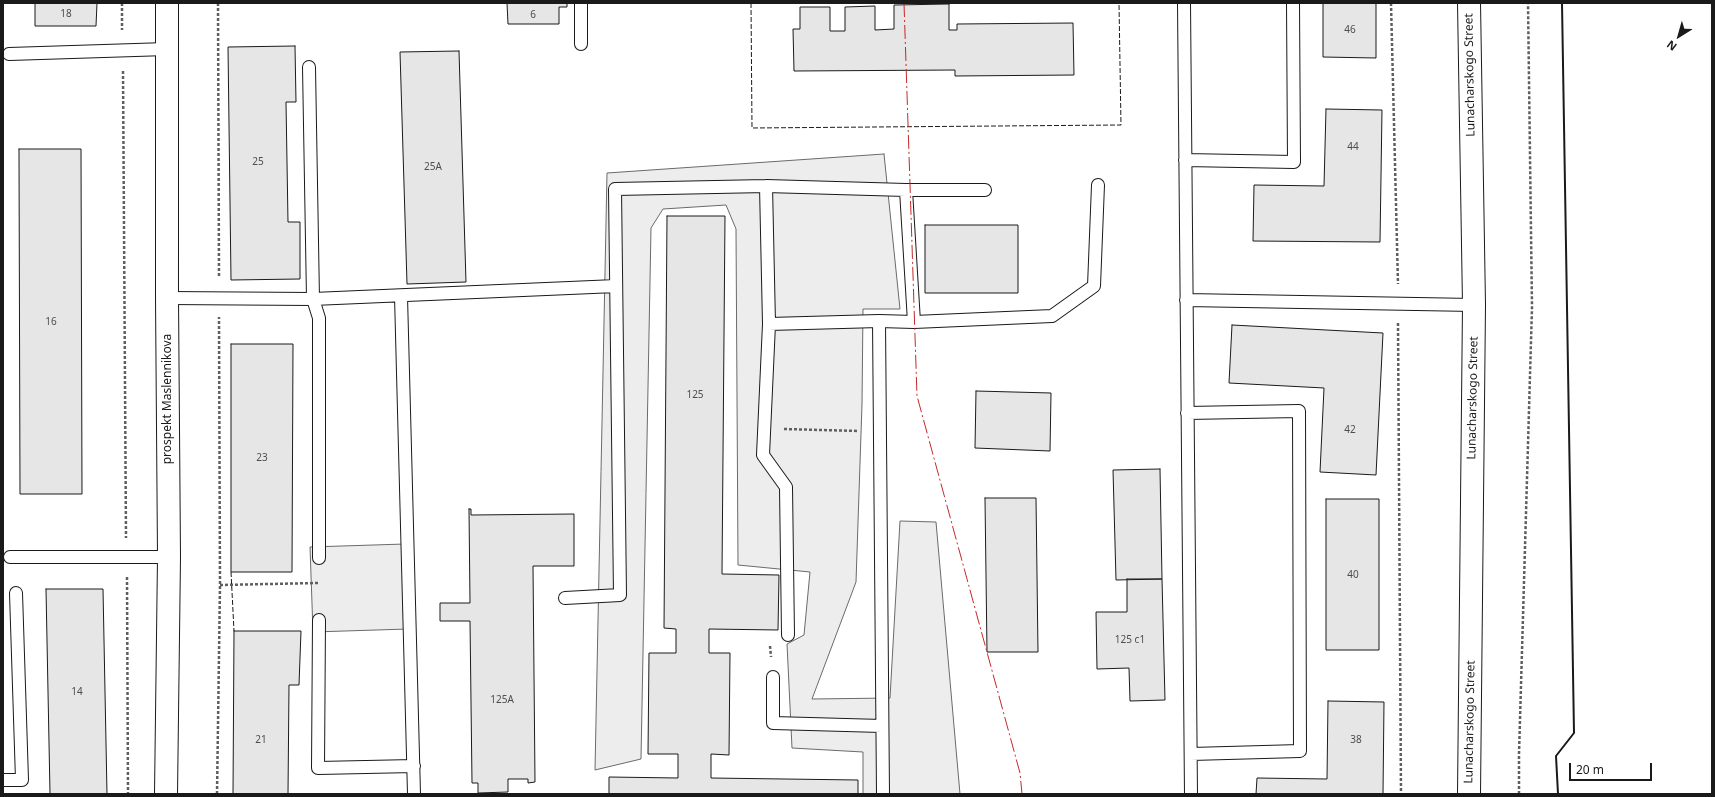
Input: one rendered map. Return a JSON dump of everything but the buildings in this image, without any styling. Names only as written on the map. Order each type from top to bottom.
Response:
[{"type":"main road","name":"prospekt Maslennikova","points":[[166,794],[169,557],[167,3]]},
{"type":"main road","name":"Lunacharskogo Street","points":[[1469,3],[1474,305],[1469,794]]},
{"type":"lane","points":[[581,3],[581,44]]},
{"type":"lane","points":[[1184,3],[1191,794]]},
{"type":"lane","points":[[1185,160],[1294,162],[1293,3]]},
{"type":"lane","points":[[9,54],[167,49]]},
{"type":"lane","points":[[309,68],[313,299],[319,318],[319,558]]},
{"type":"lane","points":[[769,324],[879,321],[914,322],[1052,316],[1094,286],[1098,184]]},
{"type":"lane","points":[[766,186],[769,324],[763,455],[786,487],[788,635]]},
{"type":"lane","points":[[565,598],[620,595],[615,189],[766,186],[906,190],[985,190]]},
{"type":"lane","points":[[906,190],[914,322]]},
{"type":"lane","points":[[167,298],[313,299],[616,286]]},
{"type":"lane","points":[[401,296],[414,794]]},
{"type":"lane","points":[[1186,300],[1474,305]]},
{"type":"lane","points":[[879,321],[883,794]]},
{"type":"lane","points":[[1187,413],[1299,411],[1300,751],[1191,754]]},
{"type":"lane","points":[[10,557],[169,557]]},
{"type":"lane","points":[[3,780],[22,780],[16,593]]},
{"type":"lane","points":[[319,620],[318,768],[414,766]]},
{"type":"lane","points":[[773,677],[773,723],[882,726]]},
{"type":"path","points":[[122,3],[128,794]]},
{"type":"path","points":[[217,794],[220,585],[218,3]]},
{"type":"path","points":[[1391,3],[1398,304],[1401,794]]},
{"type":"path","points":[[1519,794],[1519,746],[1532,307],[1528,3]]},
{"type":"path","points":[[764,428],[879,432]]},
{"type":"path","points":[[220,585],[318,583]]},
{"type":"shaded area","points":[[884,154],[900,309],[863,309],[862,404],[856,582],[812,699],[890,698],[900,521],[936,522],[960,794],[863,794],[863,752],[792,748],[787,644],[804,635],[810,572],[738,565],[736,229],[726,205],[663,209],[651,228],[641,759],[595,770],[607,173]]},
{"type":"shaded area","points":[[405,544],[408,629],[313,632],[310,547]]},
{"type":"fence","points":[[751,3],[752,128],[1121,125],[1119,3]]},
{"type":"fence","points":[[231,572],[234,631]]},
{"type":"wall","points":[[1558,794],[1556,756],[1574,733],[1562,3]]},
{"type":"power","points":[[904,3],[917,396],[1020,773],[1022,794]]}]
